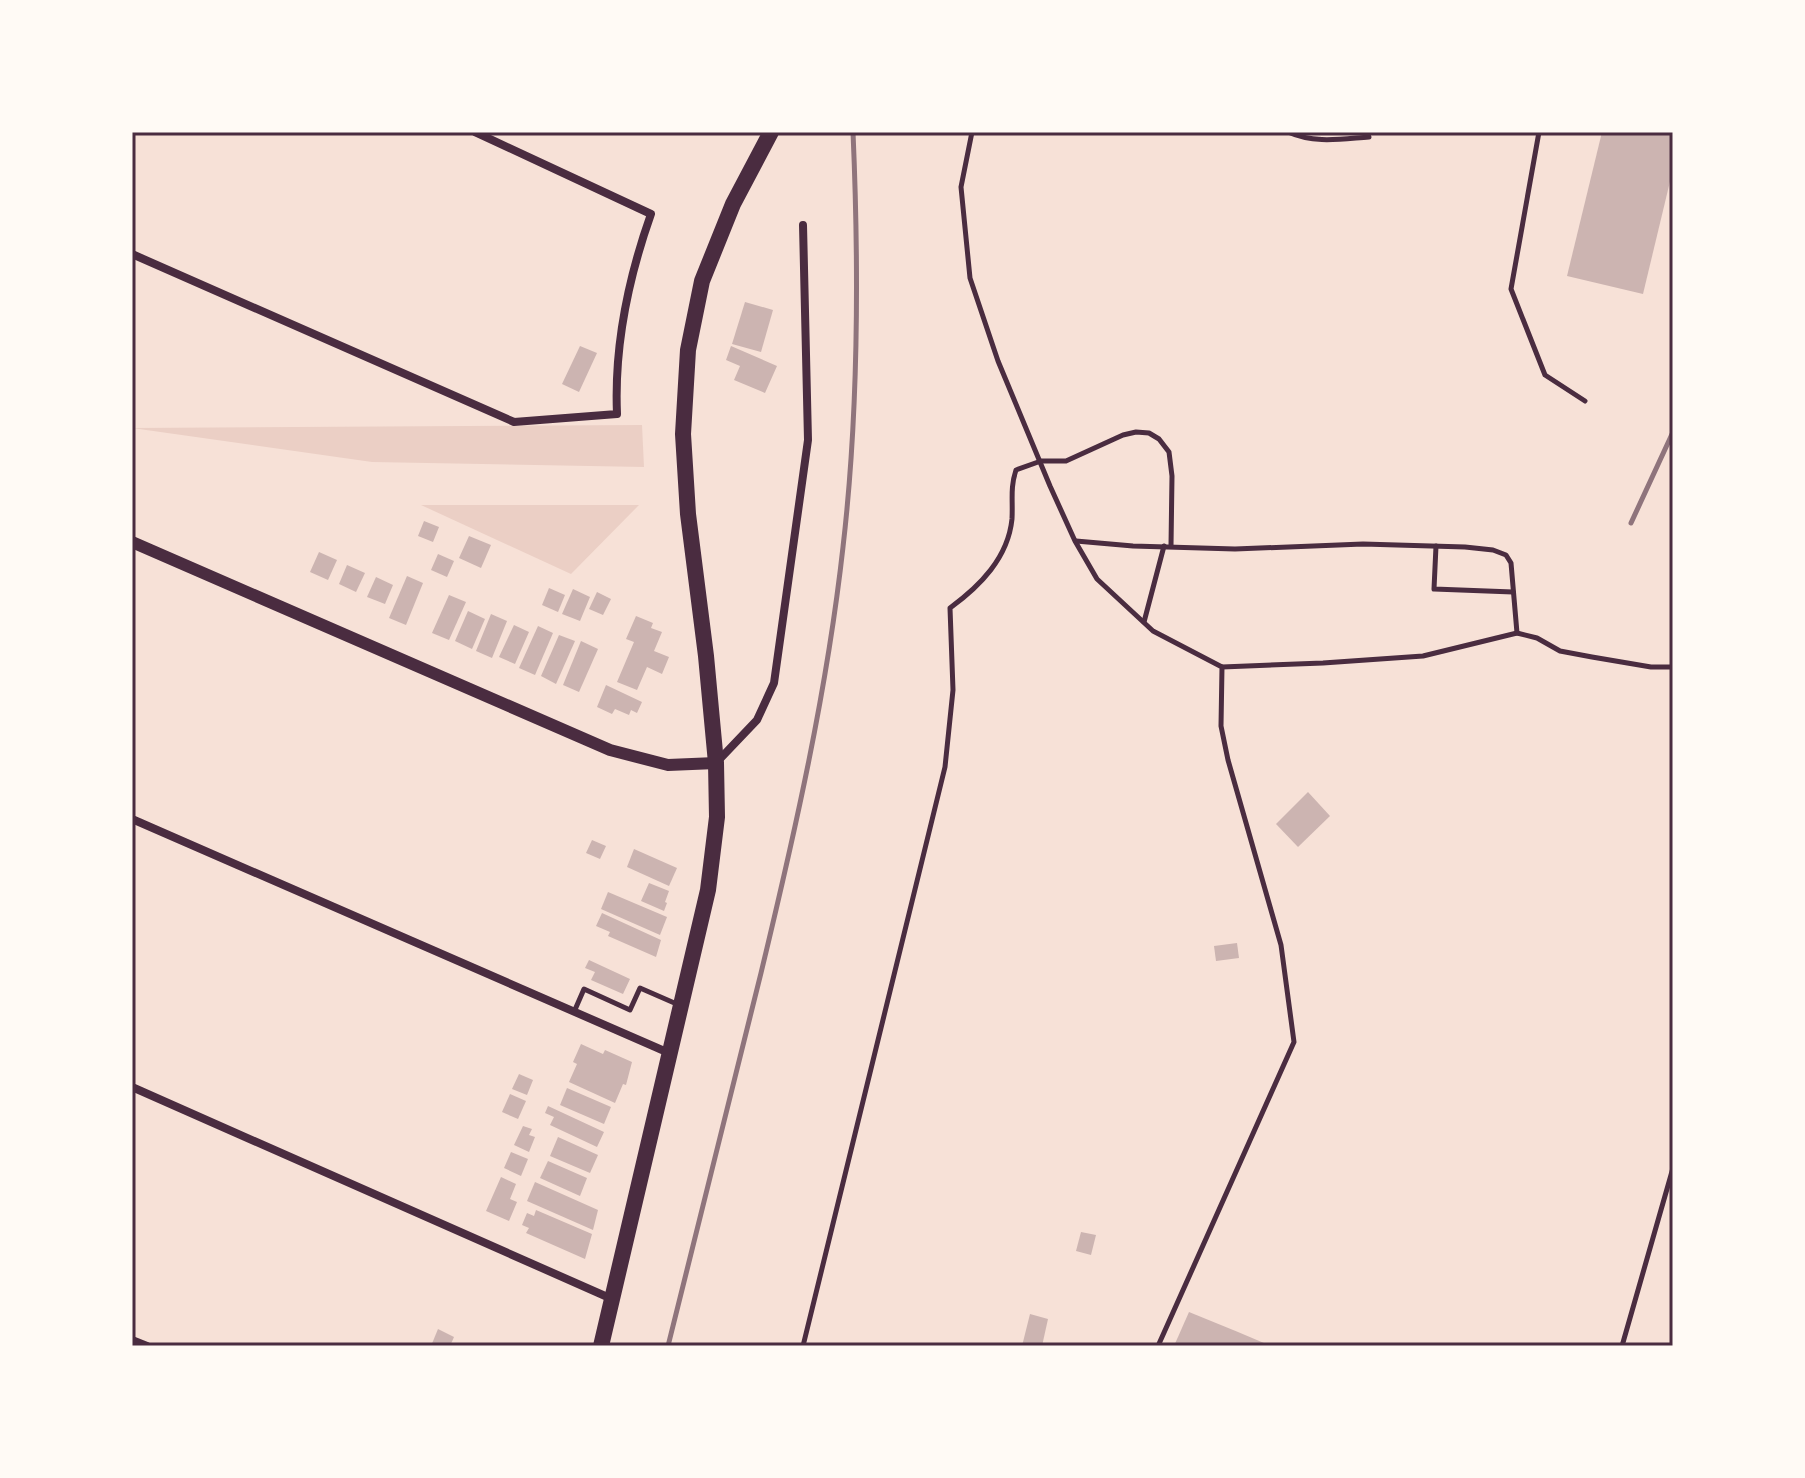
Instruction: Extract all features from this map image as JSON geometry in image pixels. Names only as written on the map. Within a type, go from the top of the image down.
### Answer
[{"type":"main road","points":[[601,1346],[708,890],[717,817],[716,763],[688,514],[683,434],[688,350],[702,281],[733,204],[771,132]]},
{"type":"street","points":[[132,254],[514,422],[617,414],[618,351],[624,304],[635,258],[651,214],[475,132]]},
{"type":"street","points":[[132,542],[610,750],[668,765],[716,763],[757,720],[774,683],[808,440],[803,225]]},
{"type":"street","points":[[132,819],[669,1053]]},
{"type":"street","points":[[132,1087],[612,1299]]},
{"type":"street","points":[[132,1340],[147,1346]]},
{"type":"lane","points":[[972,132],[961,187],[970,278],[998,361],[1075,541],[1097,579],[1153,631],[1222,667],[1423,656],[1517,633],[1537,638],[1560,651],[1651,667],[1673,667]]},
{"type":"lane","points":[[1288,132],[1301,138],[1323,141],[1369,137]]},
{"type":"lane","points":[[1539,132],[1511,289],[1545,375],[1585,401]]},
{"type":"lane","points":[[803,1346],[945,767],[953,690],[950,608],[976,588],[1001,556],[1012,521],[1011,485],[1016,470],[1041,461],[1066,461],[1136,432],[1149,433],[1159,439],[1169,452],[1172,476],[1167,546],[1144,623]]},
{"type":"lane","points":[[1075,541],[1235,549],[1363,544],[1493,550],[1506,555],[1511,563],[1517,633]]},
{"type":"lane","points":[[1436,546],[1434,589],[1513,592]]},
{"type":"lane","points":[[1158,1346],[1294,1042],[1281,945],[1221,726],[1222,667]]},
{"type":"lane","points":[[574,1012],[584,989],[630,1010],[640,988],[680,1005]]},
{"type":"lane","points":[[1622,1346],[1673,1168]]},
{"type":"shaded area","points":[[642,425],[644,467],[372,462],[132,428]]},
{"type":"shaded area","points":[[421,505],[639,505],[571,574]]},
{"type":"building","points":[[1602,132],[1673,132],[1673,169],[1643,294],[1567,276]]},
{"type":"building","points":[[745,302],[773,310],[761,352],[732,344]]},
{"type":"building","points":[[580,346],[597,353],[579,392],[562,384]]},
{"type":"building","points":[[731,346],[777,366],[765,393],[734,380],[740,366],[726,360]]},
{"type":"building","points":[[424,521],[439,527],[433,542],[418,536]]},
{"type":"building","points":[[469,536],[491,545],[481,568],[459,558]]},
{"type":"building","points":[[319,552],[337,560],[328,580],[310,572]]},
{"type":"building","points":[[438,554],[454,561],[447,577],[431,570]]},
{"type":"building","points":[[347,565],[365,573],[356,592],[339,584]]},
{"type":"building","points":[[407,576],[423,583],[406,625],[389,618]]},
{"type":"building","points":[[376,577],[393,585],[385,604],[367,597]]},
{"type":"building","points":[[549,588],[565,595],[558,612],[542,605]]},
{"type":"building","points":[[573,589],[590,597],[580,621],[562,614]]},
{"type":"building","points":[[597,592],[611,599],[603,615],[589,609]]},
{"type":"building","points":[[449,595],[466,602],[449,640],[432,633]]},
{"type":"building","points":[[468,611],[485,619],[472,649],[455,641]]},
{"type":"building","points":[[491,614],[507,621],[492,658],[476,651]]},
{"type":"building","points":[[636,616],[653,623],[651,628],[662,632],[654,651],[669,657],[662,674],[647,667],[637,690],[617,682],[634,642],[626,639]]},
{"type":"building","points":[[514,625],[529,632],[515,664],[499,657]]},
{"type":"building","points":[[538,626],[553,633],[535,675],[519,668]]},
{"type":"building","points":[[559,635],[575,641],[556,684],[541,676]]},
{"type":"building","points":[[581,641],[598,649],[579,692],[563,685]]},
{"type":"building","points":[[606,685],[642,702],[637,713],[631,710],[629,715],[615,709],[612,714],[597,707]]},
{"type":"building","points":[[1308,792],[1330,816],[1298,847],[1276,824]]},
{"type":"building","points":[[592,840],[606,846],[600,859],[586,853]]},
{"type":"building","points":[[634,849],[677,868],[669,886],[627,867]]},
{"type":"building","points":[[649,883],[669,891],[664,911],[641,901]]},
{"type":"building","points":[[608,892],[667,917],[660,935],[601,909]]},
{"type":"building","points":[[602,913],[661,940],[656,957],[608,936],[610,932],[596,926]]},
{"type":"building","points":[[1237,943],[1239,958],[1216,961],[1214,946]]},
{"type":"building","points":[[589,960],[630,979],[623,994],[591,980],[595,972],[585,968]]},
{"type":"building","points":[[581,1044],[632,1062],[626,1085],[623,1084],[615,1103],[569,1082]]},
{"type":"building","points":[[519,1074],[533,1080],[527,1095],[512,1089]]},
{"type":"building","points":[[567,1088],[611,1107],[604,1124],[560,1105]]},
{"type":"building","points":[[510,1094],[526,1101],[518,1119],[502,1112]]},
{"type":"building","points":[[548,1106],[604,1132],[597,1147],[550,1125],[554,1117],[545,1113]]},
{"type":"building","points":[[523,1126],[532,1129],[529,1135],[535,1137],[529,1152],[514,1145]]},
{"type":"building","points":[[558,1137],[598,1155],[590,1173],[550,1156]]},
{"type":"building","points":[[511,1152],[528,1159],[521,1176],[504,1168]]},
{"type":"building","points":[[548,1161],[587,1178],[580,1196],[540,1178]]},
{"type":"building","points":[[501,1177],[516,1184],[510,1199],[517,1202],[509,1221],[486,1211]]},
{"type":"building","points":[[535,1182],[598,1210],[593,1230],[527,1201]]},
{"type":"building","points":[[536,1210],[592,1234],[585,1259],[526,1233],[529,1228],[522,1225],[527,1213],[534,1216]]},
{"type":"building","points":[[1081,1232],[1096,1235],[1091,1255],[1076,1251]]},
{"type":"building","points":[[1189,1312],[1238,1332],[1271,1346],[1174,1346]]},
{"type":"building","points":[[1030,1314],[1048,1319],[1042,1346],[1022,1346]]},
{"type":"building","points":[[438,1329],[454,1337],[450,1346],[431,1346]]},
{"type":"railway","points":[[668,1346],[786,867],[828,654],[843,547],[855,391],[857,288],[853,132]]},
{"type":"railway","points":[[1631,523],[1673,432]]}]
